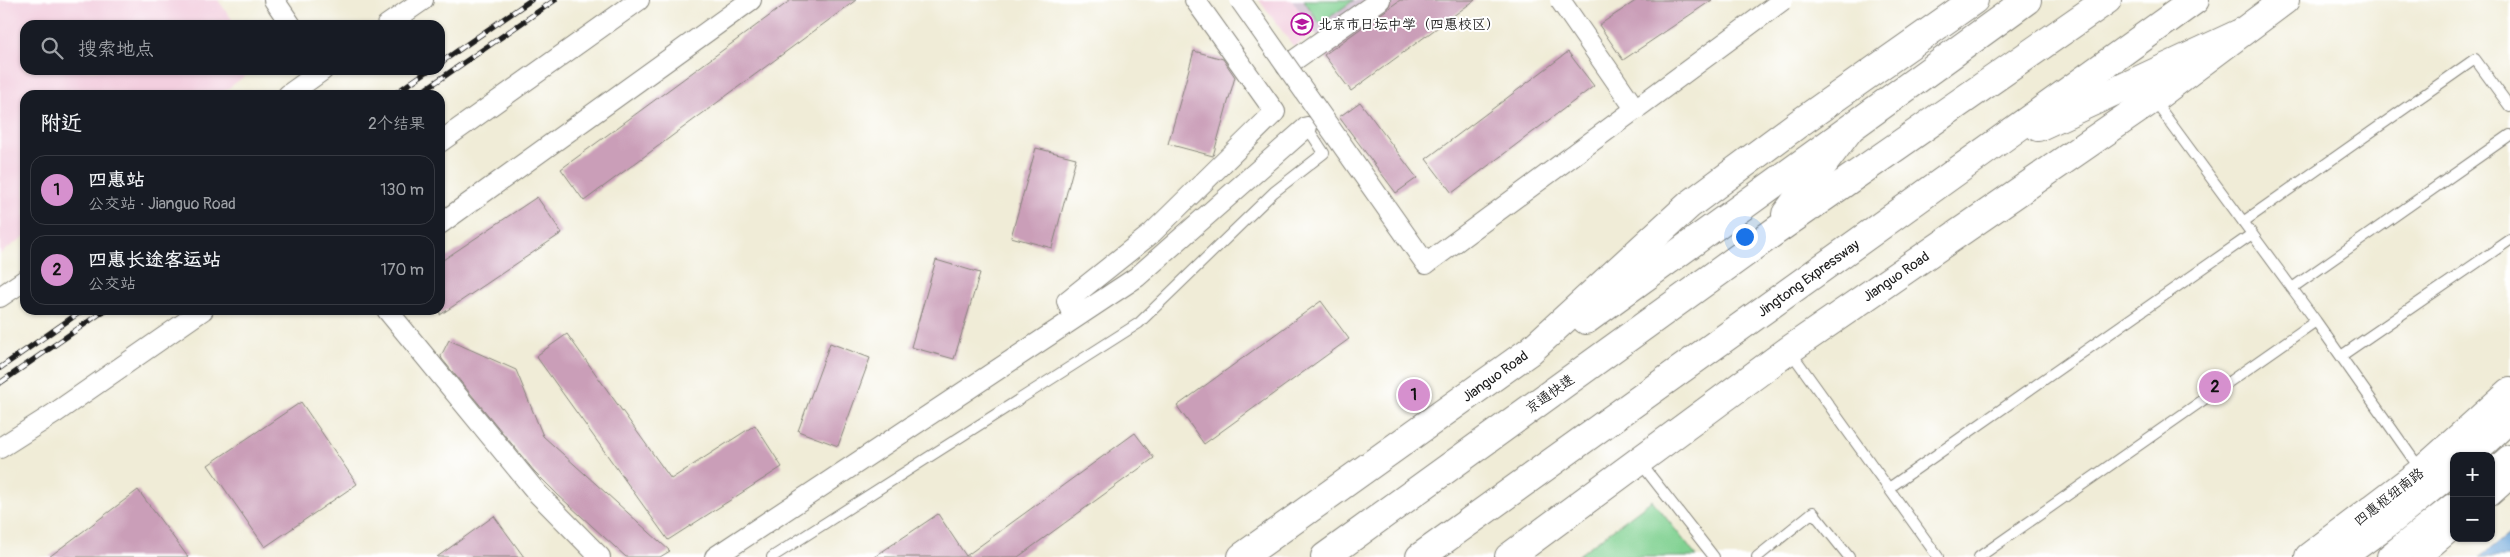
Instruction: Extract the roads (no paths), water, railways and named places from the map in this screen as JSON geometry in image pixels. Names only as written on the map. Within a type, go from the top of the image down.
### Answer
[{"type":"main road","name":"Jianguo Road","points":[[1242,557],[1530,351],[1689,205],[1806,118],[1974,0]]},
{"type":"main road","points":[[1530,351],[1575,328],[2027,0]]},
{"type":"main road","points":[[1774,232],[2107,0]]},
{"type":"main road","name":"Jingtong Expressway","points":[[1420,557],[2194,0]]},
{"type":"main road","name":"Jianguo Road","points":[[1509,557],[1789,350],[2153,99],[2285,0]]},
{"type":"main road","points":[[1968,161],[2238,34]]},
{"type":"main road","points":[[1774,232],[1849,130]]},
{"type":"main road","name":"京通快速","points":[[1326,557],[1774,232]]},
{"type":"main road","name":"四惠枢纽南路","points":[[2309,557],[2422,471],[2510,392]]},
{"type":"main road","points":[[2473,452],[2510,418]]},
{"type":"main road","points":[[2495,472],[2510,459]]},
{"type":"main road","name":"四惠枢纽南路","points":[[2341,557],[2392,520],[2450,472]]},
{"type":"main road","points":[[2391,557],[2450,510]]},
{"type":"street","points":[[274,0],[288,20]]},
{"type":"street","points":[[394,20],[423,0]]},
{"type":"street","points":[[445,138],[638,0]]},
{"type":"street","points":[[445,220],[751,0]]},
{"type":"street","points":[[1074,319],[1067,301],[1152,233],[1276,112],[1195,0]]},
{"type":"street","points":[[1240,0],[1426,264],[1783,0]]},
{"type":"street","points":[[1286,66],[1380,0]]},
{"type":"street","points":[[1560,0],[1636,110]]},
{"type":"street","points":[[295,90],[316,75]]},
{"type":"street","points":[[715,557],[1137,277],[1307,128]]},
{"type":"street","points":[[0,297],[20,283]]},
{"type":"street","points":[[0,448],[55,413],[196,315]]},
{"type":"street","points":[[391,315],[538,494],[600,557]]},
{"type":"street","points":[[2495,492],[2510,479]]},
{"type":"street","points":[[2421,557],[2450,532]]},
{"type":"lane","points":[[2243,222],[2475,59],[2510,106]]},
{"type":"lane","points":[[2153,99],[2316,321],[2422,471]]},
{"type":"lane","points":[[772,557],[1139,323],[1274,192],[1324,153],[1307,128]]},
{"type":"lane","points":[[2292,288],[2510,135]]},
{"type":"lane","points":[[1889,488],[2252,234]]},
{"type":"lane","points":[[2341,356],[2510,240]]},
{"type":"lane","points":[[1979,557],[2316,321]]},
{"type":"lane","points":[[1789,350],[1937,557]]},
{"type":"lane","points":[[1638,461],[1714,557]]},
{"type":"lane","points":[[1757,557],[1813,512],[1849,557]]},
{"type":"water","points":[[2509,534],[2510,557],[2480,557]]},
{"type":"railway","points":[[445,60],[531,0]]},
{"type":"railway","points":[[424,90],[555,0]]},
{"type":"railway","points":[[400,90],[422,75]]},
{"type":"railway","points":[[0,368],[76,315]]},
{"type":"railway","points":[[0,383],[98,315]]},
{"type":"place","name":"北京市日坛中学（四惠校区）","points":[[1302,24]]},
{"type":"place","name":"四惠长途客运站","points":[[2215,387]]},
{"type":"place","name":"四惠站","points":[[1414,395]]}]
